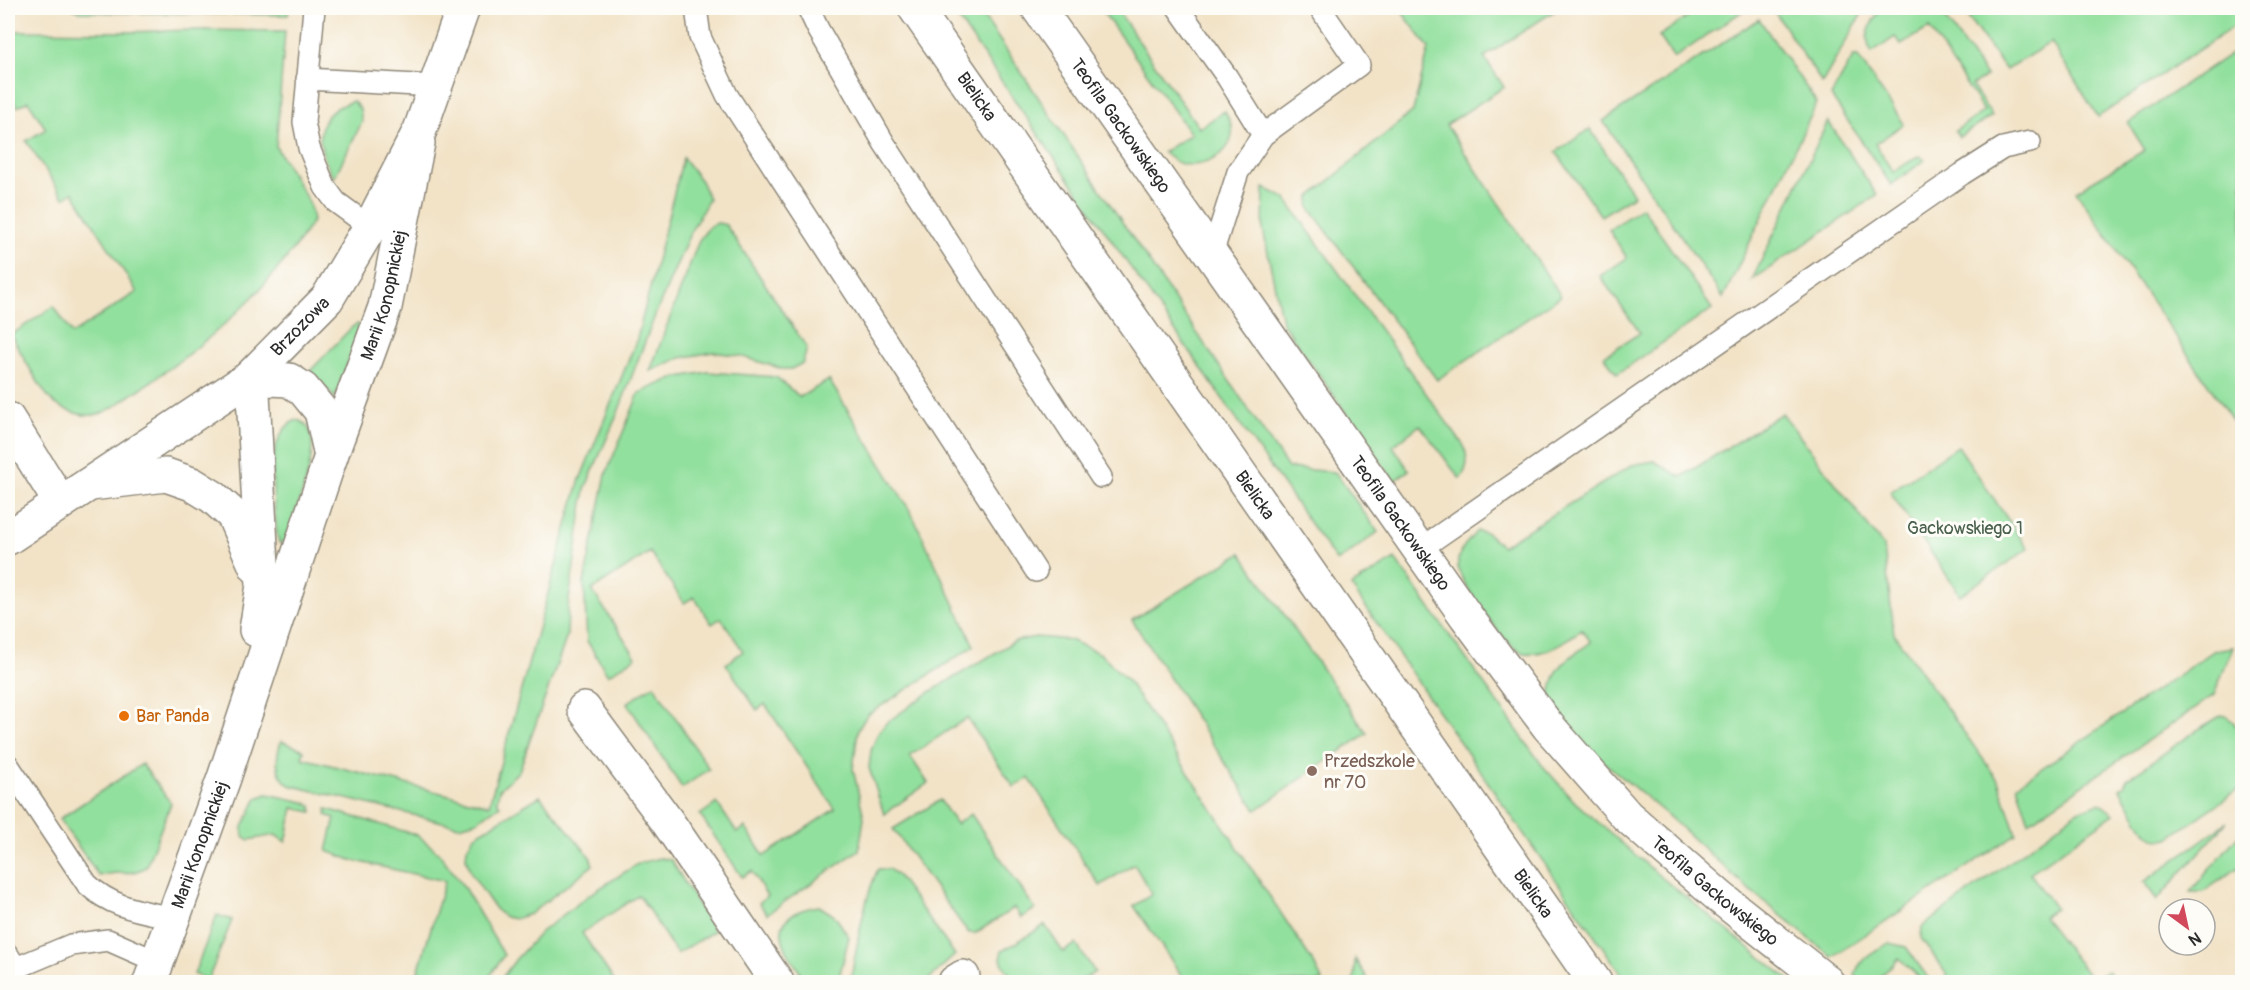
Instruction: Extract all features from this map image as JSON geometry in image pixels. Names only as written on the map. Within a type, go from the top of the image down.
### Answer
[{"type":"street","name":"Brzozowa","points":[[8,538],[249,378],[327,299],[370,227],[420,129],[463,8]]},
{"type":"street","name":"Bielicka","points":[[915,8],[1595,982]]},
{"type":"street","name":"Teofila Gackowskiego","points":[[1038,8],[1466,616],[1548,726],[1627,816],[1721,898],[1827,982]]},
{"type":"street","name":"Marii Konopnickiej","points":[[154,972],[248,706],[331,456],[385,307],[420,129]]},
{"type":"street","name":"Marii Konopnickiej","points":[[248,706],[257,618],[263,585],[253,393],[249,378]]},
{"type":"street","points":[[249,378],[289,380],[303,389],[321,411],[331,456]]},
{"type":"street","points":[[8,420],[60,502]]},
{"type":"street","points":[[91,484],[166,475],[192,484],[213,497],[233,515],[263,585]]},
{"type":"street","points":[[584,709],[667,821],[777,982]]},
{"type":"lane","points":[[314,8],[304,122],[309,148],[325,187],[336,202],[370,227]]},
{"type":"lane","points":[[696,8],[700,37],[727,95],[1036,571]]},
{"type":"lane","points":[[808,8],[884,143],[1101,477]]},
{"type":"lane","points":[[1178,8],[1227,77],[1263,135]]},
{"type":"lane","points":[[1212,254],[1238,172],[1263,135],[1359,64],[1320,8]]},
{"type":"lane","points":[[307,79],[435,86]]},
{"type":"lane","points":[[1420,549],[1962,174],[2002,148],[2030,142]]},
{"type":"lane","points":[[8,765],[87,884],[99,896],[131,909],[174,918]]},
{"type":"lane","points":[[8,954],[16,968],[71,945],[108,940],[154,972]]},
{"type":"green space","points":[[71,8],[289,8],[288,15],[81,12]]},
{"type":"green space","points":[[951,8],[978,8],[1288,468],[1335,472],[1378,532],[1337,562]]},
{"type":"green space","points":[[1100,8],[1116,8],[1199,128],[1225,111],[1232,128],[1232,137],[1223,152],[1208,161],[1191,165],[1176,162],[1163,152],[1191,134]]},
{"type":"green space","points":[[1399,8],[1559,8],[1484,57],[1504,87],[1446,125],[1561,296],[1437,380],[1309,207],[1310,197],[1413,111],[1429,48]]},
{"type":"green space","points":[[1684,8],[1747,8],[1674,58],[1659,36],[1689,16]]},
{"type":"green space","points":[[1772,8],[1865,8],[1822,83]]},
{"type":"green space","points":[[1881,8],[1938,8],[1986,76],[1972,86],[1992,116],[1959,137],[1955,131],[1984,111],[1929,28],[1901,45],[1895,37],[1872,53],[1868,40],[1869,29]]},
{"type":"green space","points":[[1961,8],[2242,8],[2242,21],[2098,117],[2051,42],[2006,70]]},
{"type":"green space","points":[[1759,19],[1817,103],[1723,298],[1603,121]]},
{"type":"green space","points":[[8,31],[285,31],[276,147],[309,202],[313,220],[296,246],[255,295],[233,317],[185,357],[105,412],[92,415],[72,412],[55,404],[47,395],[11,335],[54,306],[72,334],[137,292],[73,192],[64,198],[26,141],[46,129],[28,101],[17,107],[8,91]]},
{"type":"green space","points":[[2242,46],[2242,434],[2076,191],[2145,150],[2128,123]]},
{"type":"green space","points":[[1853,57],[1858,57],[1904,124],[1875,144],[1893,172],[1919,156],[1925,160],[1891,185],[1831,96]]},
{"type":"green space","points":[[353,101],[360,109],[362,122],[334,178],[323,154],[321,132],[330,114]]},
{"type":"green space","points":[[1828,121],[1877,195],[1752,280]]},
{"type":"green space","points":[[1590,129],[1634,195],[1601,216],[1556,152]]},
{"type":"green space","points":[[683,158],[701,181],[709,199],[691,231],[585,489],[568,607],[567,636],[519,771],[499,790],[497,801],[500,805],[477,821],[459,826],[289,785],[281,775],[277,764],[281,741],[304,750],[302,758],[489,805],[579,482],[637,339]]},
{"type":"green space","points":[[1264,188],[1285,198],[1464,446],[1467,463],[1460,479],[1420,425],[1393,446],[1409,470],[1394,481],[1282,322],[1263,229]]},
{"type":"green space","points":[[1642,207],[1712,309],[1617,374],[1604,356],[1640,333],[1600,276],[1627,258],[1609,230]]},
{"type":"green space","points":[[718,223],[726,225],[807,348],[803,363],[791,369],[783,369],[740,356],[713,352],[680,358],[650,371],[699,240],[710,226]]},
{"type":"green space","points":[[358,324],[361,327],[335,398],[311,373],[311,370],[352,327]]},
{"type":"green space","points":[[708,372],[776,377],[800,397],[829,380],[911,512],[974,646],[867,715],[858,730],[853,769],[864,818],[859,850],[767,914],[759,903],[767,896],[752,871],[742,877],[700,815],[717,803],[737,833],[745,827],[764,856],[835,809],[765,704],[757,710],[726,664],[743,651],[721,618],[712,624],[694,597],[684,603],[650,552],[592,590],[636,657],[608,675],[587,641],[584,583],[606,474],[639,393],[673,378]]},
{"type":"green space","points":[[1782,413],[1884,547],[1894,634],[1998,780],[2016,834],[1832,957],[1745,886],[1666,814],[1575,738],[1549,705],[1553,682],[1560,668],[1591,642],[1582,630],[1548,650],[1524,653],[1507,641],[1486,615],[1467,587],[1458,567],[1461,552],[1477,531],[1487,533],[1502,546],[1632,465],[1654,461],[1681,477]]},
{"type":"green space","points":[[296,420],[307,426],[311,438],[311,454],[303,493],[287,537],[284,542],[279,543],[273,490],[274,456],[278,441],[285,429]]},
{"type":"green space","name":"Gackowskiego 1","points":[[1958,446],[2028,549],[1960,595],[1890,492]]},
{"type":"green space","points":[[1241,553],[1367,733],[1256,810],[1132,620]]},
{"type":"green space","points":[[1395,559],[1542,765],[1575,802],[1656,873],[1792,982],[1627,982],[1351,586]]},
{"type":"green space","points":[[1036,637],[1070,640],[1101,654],[1128,681],[1313,962],[1323,982],[1186,982],[1134,906],[1152,894],[1134,864],[1100,886],[1029,778],[1014,787],[967,718],[910,756],[928,783],[884,814],[869,768],[871,751],[877,735],[886,723],[930,692],[1015,641]]},
{"type":"green space","points":[[2233,647],[2214,695],[2029,822],[2017,785],[2215,650]]},
{"type":"green space","points":[[654,685],[709,769],[682,788],[627,703]]},
{"type":"green space","points":[[2222,715],[2231,720],[2241,736],[2243,746],[2242,787],[2169,838],[2159,840],[2154,838],[2137,818],[2120,789],[2127,779]]},
{"type":"green space","points":[[142,764],[171,803],[146,867],[129,873],[99,876],[59,819]]},
{"type":"green space","points":[[267,794],[304,802],[312,806],[312,812],[293,808],[286,842],[275,835],[249,840],[243,835],[242,829],[257,798]]},
{"type":"green space","points":[[540,796],[590,857],[593,865],[530,914],[514,919],[505,917],[495,909],[471,873],[466,858],[467,848],[474,836]]},
{"type":"green space","points":[[940,800],[956,824],[971,814],[1035,909],[1021,918],[1014,908],[976,933],[969,933],[893,829]]},
{"type":"green space","points":[[2099,803],[2114,814],[2030,873],[2055,908],[2043,917],[2092,980],[2108,971],[2116,982],[1952,982],[1921,938],[1922,927],[2078,811]]},
{"type":"green space","points":[[327,809],[417,835],[438,852],[462,884],[504,955],[486,982],[415,982],[445,881],[351,860],[327,851],[335,818],[326,815]]},
{"type":"green space","points":[[2227,822],[2160,897],[2157,897],[2157,900],[2144,882]]},
{"type":"green space","points":[[2242,831],[2242,865],[2203,892],[2190,892]]},
{"type":"green space","points":[[660,858],[671,860],[714,931],[677,954],[639,895],[582,933],[615,982],[499,982],[541,932],[589,895],[639,863]]},
{"type":"green space","points":[[878,869],[889,869],[898,876],[955,955],[926,982],[850,982],[864,910]]},
{"type":"green space","points":[[819,906],[835,916],[849,937],[838,982],[807,982],[791,958],[782,935],[783,926],[789,917],[800,911]]},
{"type":"green space","points":[[217,915],[232,920],[208,980],[194,974]]},
{"type":"green space","points":[[1045,925],[1063,952],[1076,944],[1095,972],[1079,982],[1016,982],[1003,964],[1002,951]]},
{"type":"green space","points":[[1889,943],[1906,947],[1931,982],[1924,982],[1899,958],[1873,980],[1862,980],[1855,976],[1863,961]]},
{"type":"green space","points":[[1355,959],[1370,982],[1354,982]]},
{"type":"place","name":"Bar Panda","points":[[124,716]]},
{"type":"place","name":"Przedszkole nr 70","points":[[1312,771]]}]
